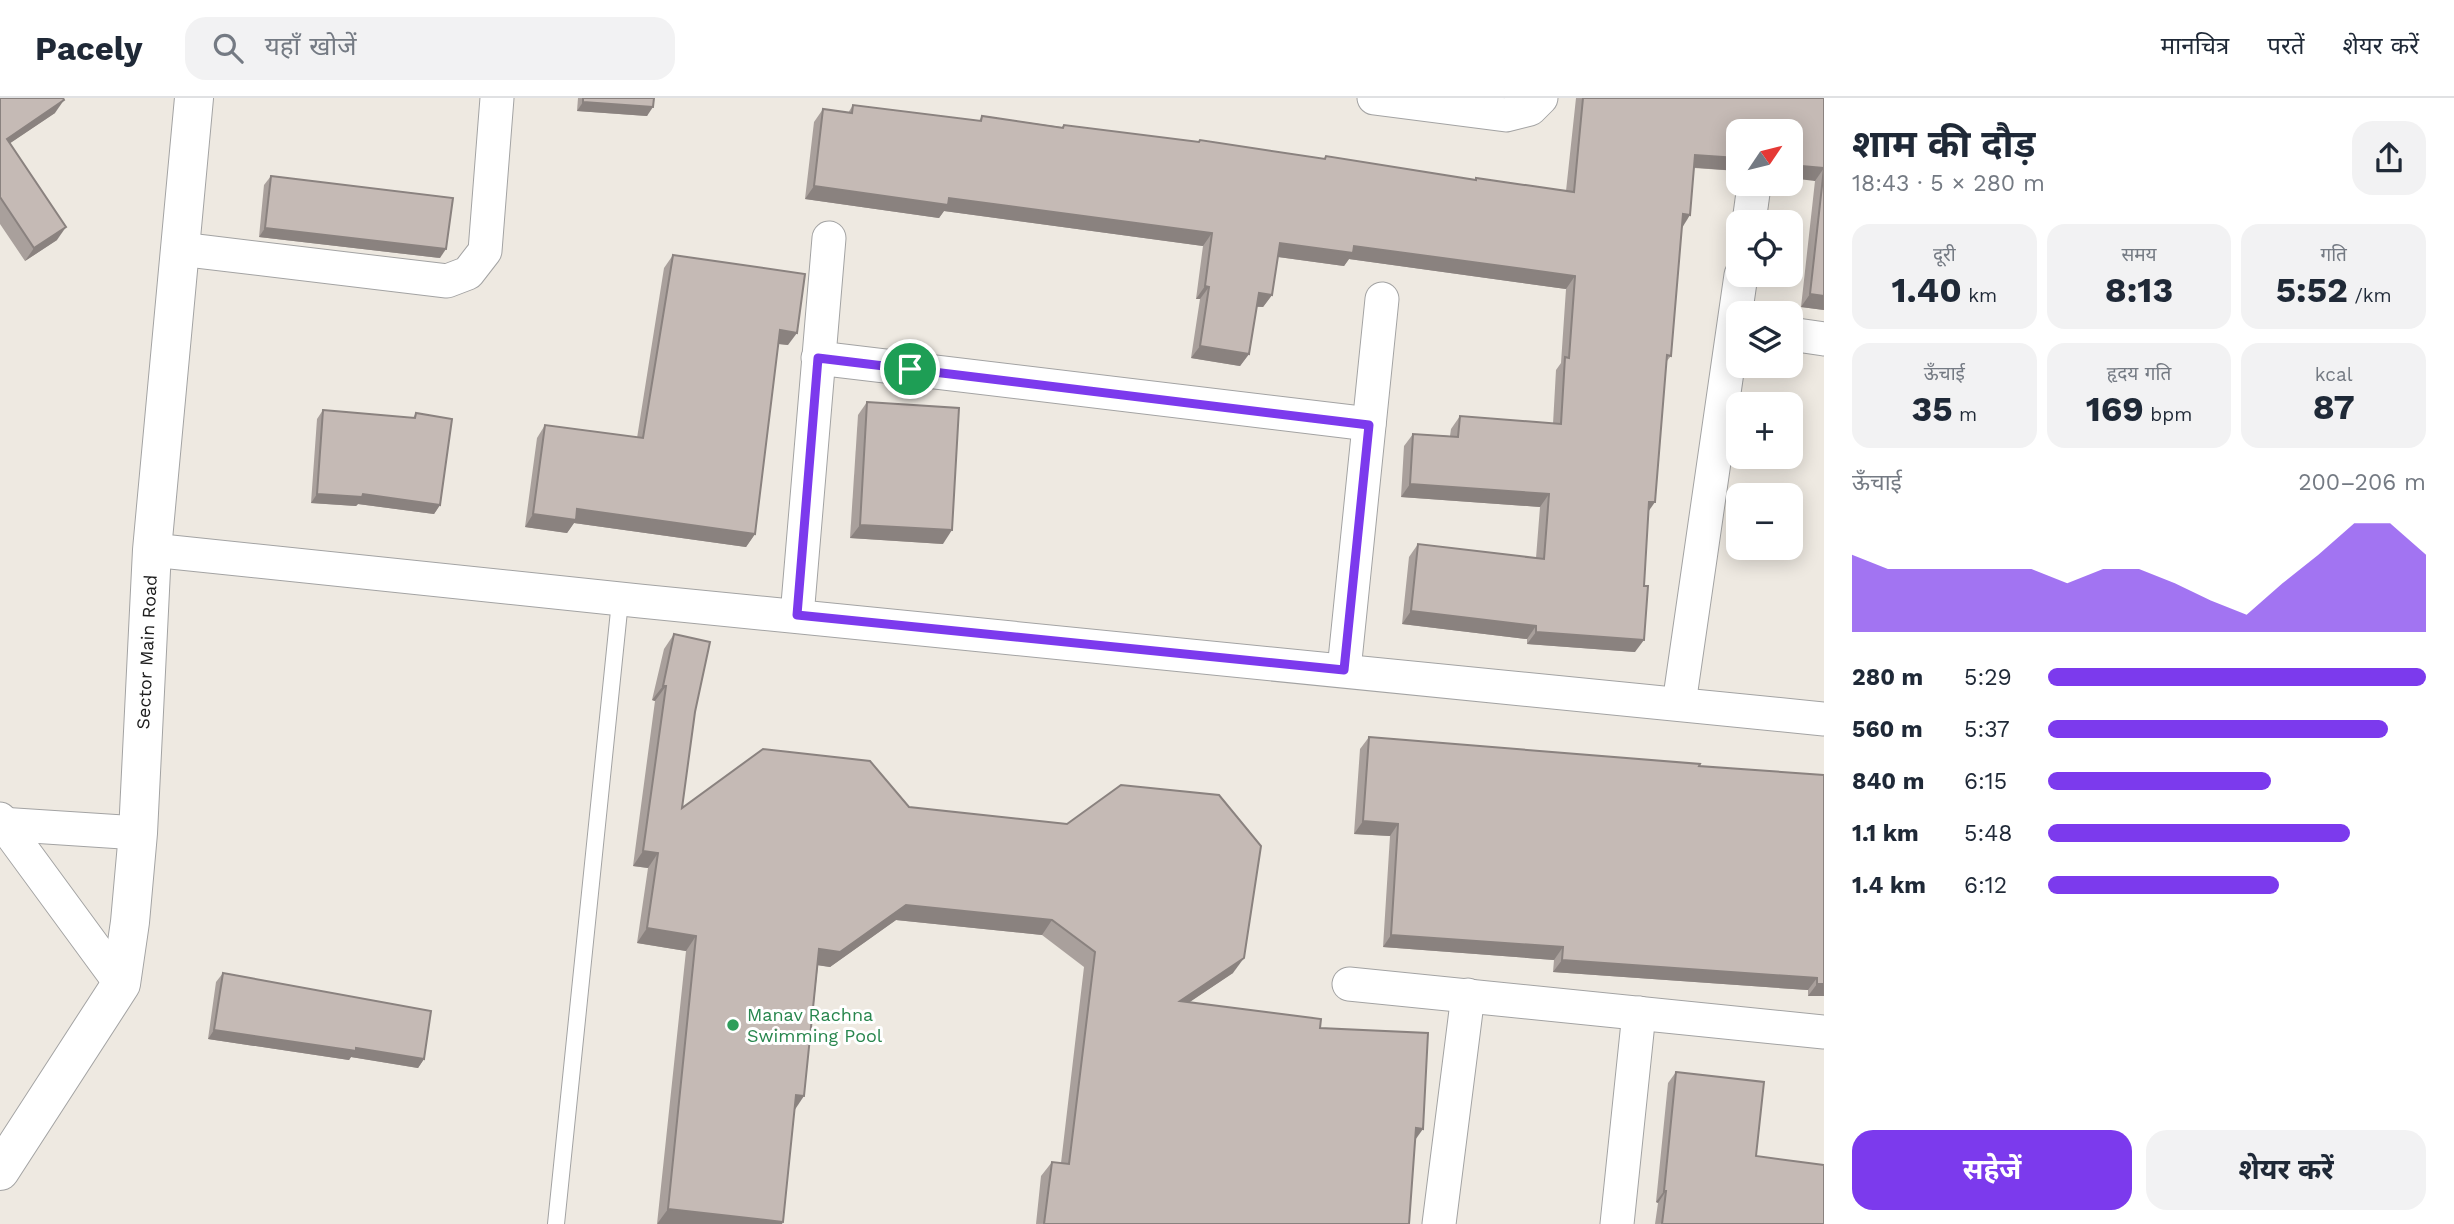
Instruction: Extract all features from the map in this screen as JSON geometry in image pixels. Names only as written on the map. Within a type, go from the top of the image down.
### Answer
[{"type":"street","name":"Sector Main Road","points":[[0,1171],[121,984],[138,833],[152,550],[194,98]]},
{"type":"street","points":[[180,249],[447,281],[468,273],[485,251],[497,98]]},
{"type":"street","points":[[1374,98],[1506,115],[1530,109],[1541,98]]},
{"type":"street","points":[[797,615],[829,238]]},
{"type":"street","points":[[1344,670],[1382,299]]},
{"type":"street","points":[[1803,336],[1824,339]]},
{"type":"street","points":[[818,358],[1369,425]]},
{"type":"street","points":[[1679,704],[1728,378]]},
{"type":"street","points":[[152,550],[620,601],[797,615],[1824,719]]},
{"type":"street","points":[[1,823],[138,833]]},
{"type":"street","points":[[1,823],[121,984]]},
{"type":"street","points":[[1349,984],[1824,1032]]},
{"type":"street","points":[[1439,1224],[1468,995]]},
{"type":"street","points":[[1617,1224],[1639,1013]]},
{"type":"lane","points":[[556,1224],[620,601]]},
{"type":"building","points":[[0,98],[64,100],[7,139],[66,227],[34,248],[0,197]]},
{"type":"building","points":[[583,98],[654,98],[653,107],[583,102]]},
{"type":"building","points":[[1583,98],[1824,98],[1824,168],[1803,166],[1803,119],[1726,119],[1726,157],[1695,155],[1690,215],[1683,214],[1671,356],[1667,355],[1655,502],[1649,502],[1644,640],[1536,632],[1536,626],[1411,611],[1418,544],[1544,559],[1549,494],[1410,484],[1413,434],[1458,437],[1460,416],[1561,424],[1565,357],[1569,358],[1575,276],[1354,246],[1353,253],[1280,243],[1272,295],[1259,293],[1249,354],[1200,346],[1209,287],[1205,286],[1212,233],[949,198],[948,205],[814,186],[823,109],[852,113],[853,105],[981,121],[982,116],[1063,128],[1064,125],[1200,140],[1574,192]]},
{"type":"building","points":[[1824,168],[1824,296],[1810,294]]},
{"type":"building","points":[[271,176],[453,198],[446,249],[265,228]]},
{"type":"building","points":[[673,255],[805,274],[797,333],[780,330],[755,534],[577,509],[576,520],[533,514],[545,425],[643,438]]},
{"type":"building","points":[[867,402],[959,408],[952,530],[860,525]]},
{"type":"building","points":[[323,410],[415,418],[416,413],[452,419],[440,505],[363,494],[362,497],[317,494]]},
{"type":"building","points":[[674,634],[710,642],[695,712],[682,808],[763,749],[870,761],[909,807],[1067,824],[1121,785],[1219,795],[1261,846],[1244,958],[1180,1001],[1321,1019],[1320,1028],[1428,1033],[1423,1129],[1416,1128],[1409,1224],[1044,1224],[1052,1162],[1069,1164],[1095,952],[1052,920],[906,905],[840,952],[819,949],[804,1096],[796,1095],[783,1222],[668,1209],[696,936],[647,928],[658,853],[643,851],[666,686],[663,686]]},
{"type":"building","points":[[1369,737],[1824,775],[1824,984],[1817,984],[1817,978],[1562,960],[1563,947],[1391,935],[1398,824],[1363,821]]},
{"type":"building","points":[[223,973],[431,1011],[424,1059],[214,1030]]},
{"type":"building","points":[[1676,1072],[1764,1082],[1756,1156],[1824,1165],[1824,1224],[1662,1224]]},
{"type":"place","name":"Manav Rachna Swimming Pool","points":[[733,1025]]},
{"type":"route","points":[[818,358],[910,369],[1369,425],[1344,670],[797,615],[818,358]]}]
